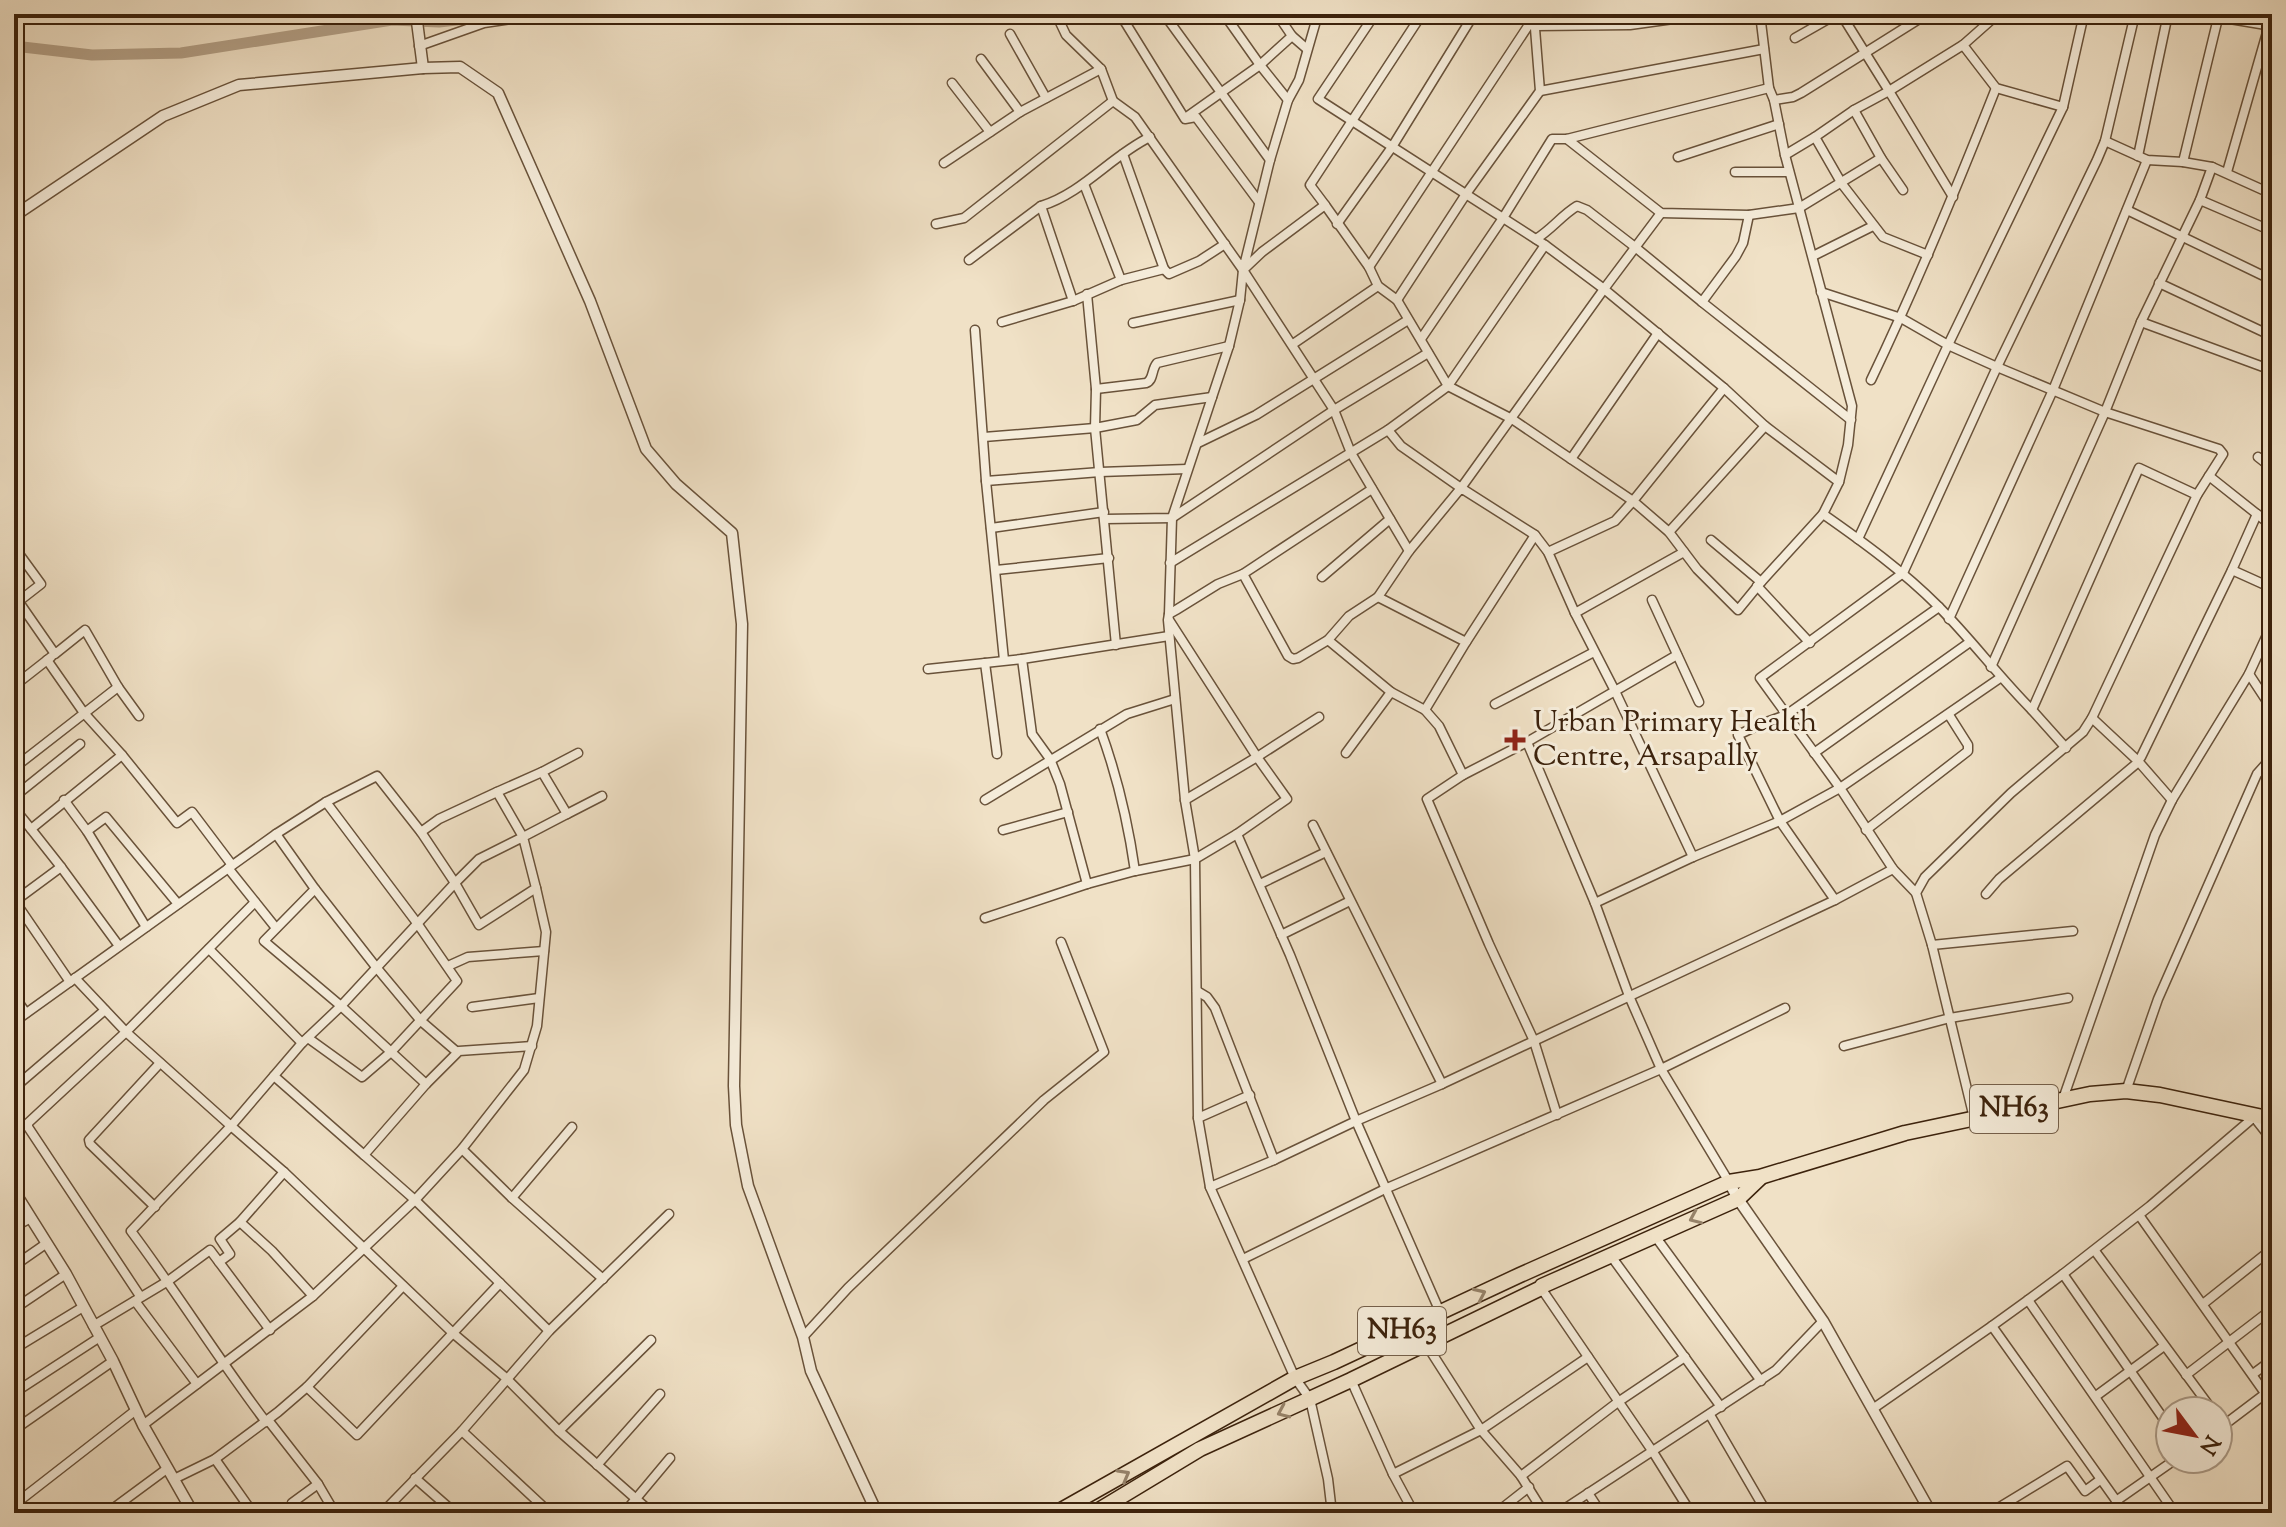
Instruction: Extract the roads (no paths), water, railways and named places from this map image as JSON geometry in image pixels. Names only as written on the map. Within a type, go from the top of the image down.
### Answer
[{"type":"highway","name":"NH63","points":[[1056,1513],[1295,1378],[1729,1182],[1760,1177],[1905,1133],[2090,1094],[2126,1091],[2160,1095],[2272,1119]]},
{"type":"highway","name":"NH63","points":[[1094,1513],[1200,1449],[1351,1380],[1542,1286],[1738,1199],[1760,1177]]},
{"type":"street","points":[[416,14],[423,68]]},
{"type":"street","points":[[419,43],[484,23],[546,14]]},
{"type":"street","points":[[1056,14],[1066,35],[1101,69],[1113,101],[1135,117],[1150,137],[1293,344],[1334,410],[1351,453],[1409,551]]},
{"type":"street","points":[[1120,14],[1185,119]]},
{"type":"street","points":[[1164,14],[1270,160]]},
{"type":"street","points":[[1224,14],[1288,100]]},
{"type":"street","points":[[1277,14],[1292,36],[1307,49]]},
{"type":"street","points":[[1318,14],[1299,80],[1288,100],[1270,160],[1243,270],[1240,300],[1229,346],[1172,518],[1169,636],[1185,800],[1195,859],[1198,1118],[1210,1187],[1295,1378],[1310,1399],[1330,1487],[1332,1513]]},
{"type":"street","points":[[1375,14],[1318,99],[1541,242],[1604,289],[1765,426],[1839,482]]},
{"type":"street","points":[[1422,14],[1310,185],[1369,267],[1378,286],[1397,300],[1448,386],[1512,419],[1633,501],[1669,532],[1697,569],[1738,610],[1823,514],[1839,482],[1848,445],[1852,406],[1769,88],[1760,14]]},
{"type":"street","points":[[1337,224],[1392,147],[1474,14]]},
{"type":"street","points":[[1534,19],[1630,25],[1709,14]]},
{"type":"street","points":[[1795,38],[1839,14],[1953,197]]},
{"type":"street","points":[[1774,100],[1801,93],[1927,14]]},
{"type":"street","points":[[1785,155],[1963,45],[1998,14]]},
{"type":"street","points":[[1858,539],[2063,107],[2084,14]]},
{"type":"street","points":[[1974,1118],[1932,945],[1916,893],[1893,869],[1840,788],[1760,678],[1903,573],[2105,141],[2135,14]]},
{"type":"street","points":[[1949,619],[2053,390],[2127,210],[2143,158],[2168,14]]},
{"type":"street","points":[[2200,14],[2271,26]]},
{"type":"street","points":[[2227,172],[2272,15]]},
{"type":"street","points":[[2183,162],[2218,16]]},
{"type":"street","points":[[1397,300],[1466,194],[1540,91],[1534,19]]},
{"type":"street","points":[[1369,267],[1534,19]]},
{"type":"street","points":[[1010,34],[1046,98]]},
{"type":"street","points":[[1185,119],[1260,65],[1292,36]]},
{"type":"street","points":[[1963,45],[1996,88],[2063,107]]},
{"type":"street","points":[[1540,91],[1764,49]]},
{"type":"street","points":[[981,59],[1020,112]]},
{"type":"street","points":[[14,216],[163,116],[239,85],[460,67],[498,93],[590,301],[646,449],[676,484],[732,533],[742,624],[734,1086],[736,1125],[748,1186],[803,1337],[811,1371],[877,1513]]},
{"type":"street","points":[[944,163],[1020,112],[1101,69]]},
{"type":"street","points":[[952,83],[990,132]]},
{"type":"street","points":[[1421,339],[1552,139],[1567,139],[1769,88]]},
{"type":"street","points":[[1871,380],[1953,197],[1996,88]]},
{"type":"street","points":[[936,224],[964,218],[1113,101]]},
{"type":"street","points":[[1854,110],[1903,190]]},
{"type":"street","points":[[1185,119],[1196,117],[1259,202]]},
{"type":"street","points":[[1678,157],[1779,124]]},
{"type":"street","points":[[969,260],[1041,206],[1055,202],[1084,184],[1131,146],[1150,137]]},
{"type":"street","points":[[1815,137],[1842,184],[1883,237],[1928,255]]},
{"type":"street","points":[[1567,139],[1661,213],[1749,215],[1799,208],[1881,158]]},
{"type":"street","points":[[2105,141],[2143,158],[2212,167],[2269,193],[2272,170]]},
{"type":"street","points":[[1123,154],[1164,269],[1169,274],[1199,261],[1225,244]]},
{"type":"street","points":[[1991,667],[2212,167]]},
{"type":"street","points":[[1735,172],[1789,172]]},
{"type":"street","points":[[1084,184],[1121,280]]},
{"type":"street","points":[[2200,200],[2272,231]]},
{"type":"street","points":[[1243,270],[1325,205]]},
{"type":"street","points":[[1041,206],[1073,301]]},
{"type":"street","points":[[1170,563],[1388,430],[1448,386],[1541,242],[1564,214],[1577,206],[1587,210],[1635,247],[1851,420]]},
{"type":"street","points":[[2127,210],[2272,280]]},
{"type":"street","points":[[1243,574],[1288,656],[1293,659],[1328,640],[1349,616],[1378,597],[1661,213]]},
{"type":"street","points":[[1702,302],[1736,256],[1743,243],[1749,215]]},
{"type":"street","points":[[1813,256],[1873,226]]},
{"type":"street","points":[[1002,322],[1073,301],[1121,280],[1164,269]]},
{"type":"street","points":[[2159,283],[2272,336]]},
{"type":"street","points":[[1293,344],[1378,286]]},
{"type":"street","points":[[1821,292],[1901,318],[1948,345],[2105,412],[2222,452],[2222,457],[2197,495],[2083,732],[2011,793],[1925,877],[1916,893]]},
{"type":"street","points":[[1087,294],[1096,389],[1095,428],[1116,645]]},
{"type":"street","points":[[1133,323],[1240,300]]},
{"type":"street","points":[[1198,443],[1256,415],[1408,320]]},
{"type":"street","points":[[2141,322],[2266,368]]},
{"type":"street","points":[[975,330],[1004,660]]},
{"type":"street","points":[[1571,459],[1658,333]]},
{"type":"street","points":[[1096,389],[1146,383],[1157,363],[1229,346]]},
{"type":"street","points":[[991,528],[1104,515],[1172,518],[1334,410],[1428,353]]},
{"type":"street","points":[[1548,552],[1615,521],[1724,388]]},
{"type":"street","points":[[984,437],[1095,428],[1137,420],[1152,406],[1159,404],[1212,397]]},
{"type":"street","points":[[1669,532],[1765,426]]},
{"type":"street","points":[[1388,430],[1401,446],[1535,535],[1548,552],[1693,857]]},
{"type":"street","points":[[2258,457],[2272,468]]},
{"type":"street","points":[[2032,710],[2139,468],[2197,495]]},
{"type":"street","points":[[986,481],[1187,469]]},
{"type":"street","points":[[2209,476],[2272,526]]},
{"type":"street","points":[[1169,617],[1218,584],[1243,574],[1372,489]]},
{"type":"street","points":[[1823,514],[1903,573],[1939,607],[2066,748]]},
{"type":"street","points":[[1986,894],[1999,879],[2138,761],[2257,514]]},
{"type":"street","points":[[1322,577],[1390,519]]},
{"type":"street","points":[[1425,710],[1535,535]]},
{"type":"street","points":[[1711,540],[1759,584],[1810,643]]},
{"type":"street","points":[[14,547],[41,584],[16,600],[84,713],[177,823],[192,812],[276,928]]},
{"type":"street","points":[[1575,613],[1684,552]]},
{"type":"street","points":[[996,570],[1109,558]]},
{"type":"street","points":[[2232,570],[2272,588]]},
{"type":"street","points":[[1378,597],[1466,642]]},
{"type":"street","points":[[1652,600],[1699,702]]},
{"type":"street","points":[[1835,900],[1780,821],[1738,735],[1786,715],[1939,607]]},
{"type":"street","points":[[985,918],[1087,884],[1195,859],[1287,799],[1169,617]]},
{"type":"street","points":[[2063,1099],[2155,835],[2172,800],[2249,674],[2272,625]]},
{"type":"street","points":[[14,686],[85,630],[139,716]]},
{"type":"street","points":[[928,669],[1022,659],[1169,636]]},
{"type":"street","points":[[1328,640],[1391,692],[1425,710],[1439,726],[1463,775]]},
{"type":"street","points":[[1814,753],[1970,642]]},
{"type":"street","points":[[1495,704],[1594,652]]},
{"type":"street","points":[[1557,1115],[1534,1041],[1427,799],[1463,775],[1527,742],[1677,655]]},
{"type":"street","points":[[1022,659],[1032,734],[1050,759],[1060,784],[1087,884]]},
{"type":"street","points":[[985,663],[997,754]]},
{"type":"street","points":[[2249,674],[2272,709]]},
{"type":"street","points":[[1595,903],[1780,821],[1840,788],[2000,678]]},
{"type":"street","points":[[16,763],[118,687]]},
{"type":"street","points":[[1346,753],[1391,692]]},
{"type":"street","points":[[985,800],[1127,714],[1175,699]]},
{"type":"street","points":[[1866,830],[1968,751],[1968,745],[1949,715]]},
{"type":"street","points":[[1185,800],[1319,717]]},
{"type":"street","points":[[2092,718],[2138,761],[2172,800]]},
{"type":"street","points":[[1100,729],[1122,801],[1135,871]]},
{"type":"street","points":[[1527,742],[1661,1069],[1738,1199],[1823,1321],[1931,1513]]},
{"type":"street","points":[[14,797],[80,744]]},
{"type":"street","points":[[421,832],[439,819],[578,753]]},
{"type":"street","points":[[31,829],[122,755]]},
{"type":"street","points":[[2126,1091],[2158,999],[2257,774],[2272,757]]},
{"type":"street","points":[[542,772],[567,814]]},
{"type":"street","points":[[14,1022],[276,834],[326,802],[377,776],[421,832],[479,925],[536,888]]},
{"type":"street","points":[[143,1425],[313,1296],[415,1200],[462,1149],[524,1070],[537,1026],[546,932],[523,837],[497,792]]},
{"type":"street","points":[[335,1513],[318,1484],[224,1365],[131,1231],[231,1126],[305,1040],[479,859],[602,796]]},
{"type":"street","points":[[64,800],[87,831],[146,927]]},
{"type":"street","points":[[326,802],[457,981],[391,1052],[362,1077],[356,1087]]},
{"type":"street","points":[[14,808],[119,946]]},
{"type":"street","points":[[1003,830],[1068,812]]},
{"type":"street","points":[[87,831],[106,817],[178,904]]},
{"type":"street","points":[[1313,825],[1442,1084]]},
{"type":"street","points":[[276,834],[376,967],[421,1021],[457,1052]]},
{"type":"street","points":[[1237,834],[1356,1121],[1440,1312]]},
{"type":"street","points":[[1260,884],[1326,852]]},
{"type":"street","points":[[61,867],[15,903],[72,980],[160,1063],[284,1172],[559,1431],[652,1513]]},
{"type":"street","points":[[1210,1187],[1442,1084],[1835,900],[1893,869]]},
{"type":"street","points":[[315,889],[264,941],[426,1084]]},
{"type":"street","points":[[1281,935],[1350,901]]},
{"type":"street","points":[[197,1384],[27,1125],[126,1032],[255,902]]},
{"type":"street","points":[[1932,945],[2073,931]]},
{"type":"street","points":[[803,1337],[848,1288],[1044,1100],[1104,1052],[1061,942]]},
{"type":"street","points":[[209,949],[305,1040],[362,1077]]},
{"type":"street","points":[[448,966],[468,957],[544,951]]},
{"type":"street","points":[[1197,991],[1207,997],[1215,1008],[1274,1160]]},
{"type":"street","points":[[14,996],[26,1013]]},
{"type":"street","points":[[472,1007],[539,998]]},
{"type":"street","points":[[1844,1046],[1950,1018],[2068,998]]},
{"type":"street","points":[[1243,1259],[1385,1189],[1661,1069],[1785,1008]]},
{"type":"street","points":[[14,1088],[105,1010]]},
{"type":"street","points":[[364,1155],[457,1052],[463,1049],[532,1046]]},
{"type":"street","points":[[155,1207],[89,1140],[160,1063]]},
{"type":"street","points":[[274,1076],[415,1200],[549,1331]]},
{"type":"street","points":[[1198,1118],[1250,1095]]},
{"type":"street","points":[[1874,1408],[2095,1251],[2254,1117],[2272,1140]]},
{"type":"street","points":[[512,1198],[572,1127]]},
{"type":"street","points":[[462,1149],[603,1279]]},
{"type":"street","points":[[219,1262],[230,1254],[220,1239],[240,1222],[284,1172]]},
{"type":"street","points":[[14,1191],[66,1274],[143,1425],[193,1513]]},
{"type":"street","points":[[382,1513],[462,1431],[549,1331],[669,1214]]},
{"type":"street","points":[[2139,1215],[2272,1403]]},
{"type":"street","points":[[14,1227],[31,1218]]},
{"type":"street","points":[[240,1222],[272,1251],[313,1296]]},
{"type":"street","points":[[1655,1236],[1761,1381]]},
{"type":"street","points":[[14,1266],[47,1243]]},
{"type":"street","points":[[2203,1304],[2272,1249]]},
{"type":"street","points":[[93,1326],[168,1281],[210,1250],[270,1330]]},
{"type":"street","points":[[2095,1251],[2201,1395]]},
{"type":"street","points":[[1611,1256],[1721,1407]]},
{"type":"street","points":[[14,1309],[66,1274]]},
{"type":"street","points":[[2063,1274],[2154,1406]]},
{"type":"street","points":[[307,1387],[357,1435],[500,1283]]},
{"type":"street","points":[[174,1479],[215,1459],[267,1421],[307,1387],[403,1286]]},
{"type":"street","points":[[1541,1288],[1691,1513]]},
{"type":"street","points":[[2028,1300],[2175,1513]]},
{"type":"street","points":[[14,1349],[83,1307]]},
{"type":"street","points":[[2186,1375],[2272,1309]]},
{"type":"street","points":[[1558,1513],[1761,1381],[1776,1370],[1823,1321]]},
{"type":"street","points":[[1992,1326],[2125,1513]]},
{"type":"street","points":[[14,1393],[100,1337]]},
{"type":"street","points":[[559,1431],[651,1340]]},
{"type":"street","points":[[1426,1344],[1481,1430],[1521,1476],[1544,1513]]},
{"type":"street","points":[[2096,1396],[2164,1346]]},
{"type":"street","points":[[1393,1474],[1481,1430],[1588,1357]]},
{"type":"street","points":[[1521,1476],[1618,1402],[1685,1357]]},
{"type":"street","points":[[2253,1374],[2272,1360]]},
{"type":"street","points":[[14,1430],[113,1361]]},
{"type":"street","points":[[1351,1380],[1414,1513]]},
{"type":"street","points":[[597,1465],[660,1394]]},
{"type":"street","points":[[2234,1415],[2265,1394]]},
{"type":"street","points":[[14,1505],[136,1410]]},
{"type":"street","points":[[1710,1415],[1764,1508],[1755,1513]]},
{"type":"street","points":[[462,1431],[550,1513]]},
{"type":"street","points":[[624,1513],[670,1458]]},
{"type":"street","points":[[215,1459],[253,1513]]},
{"type":"street","points":[[1990,1513],[2067,1466],[2085,1491],[2100,1480]]},
{"type":"street","points":[[107,1513],[168,1468]]},
{"type":"street","points":[[2116,1501],[2154,1474]]},
{"type":"street","points":[[415,1478],[455,1513]]},
{"type":"street","points":[[292,1503],[318,1484]]},
{"type":"street","points":[[1496,1513],[1529,1487]]},
{"type":"street","points":[[1588,1493],[1601,1513]]},
{"type":"waterway","points":[[14,46],[92,55],[181,53],[392,20],[439,22],[508,14]]},
{"type":"place","name":"Urban Primary Health Centre, Arsapally","points":[[1515,740]]}]
